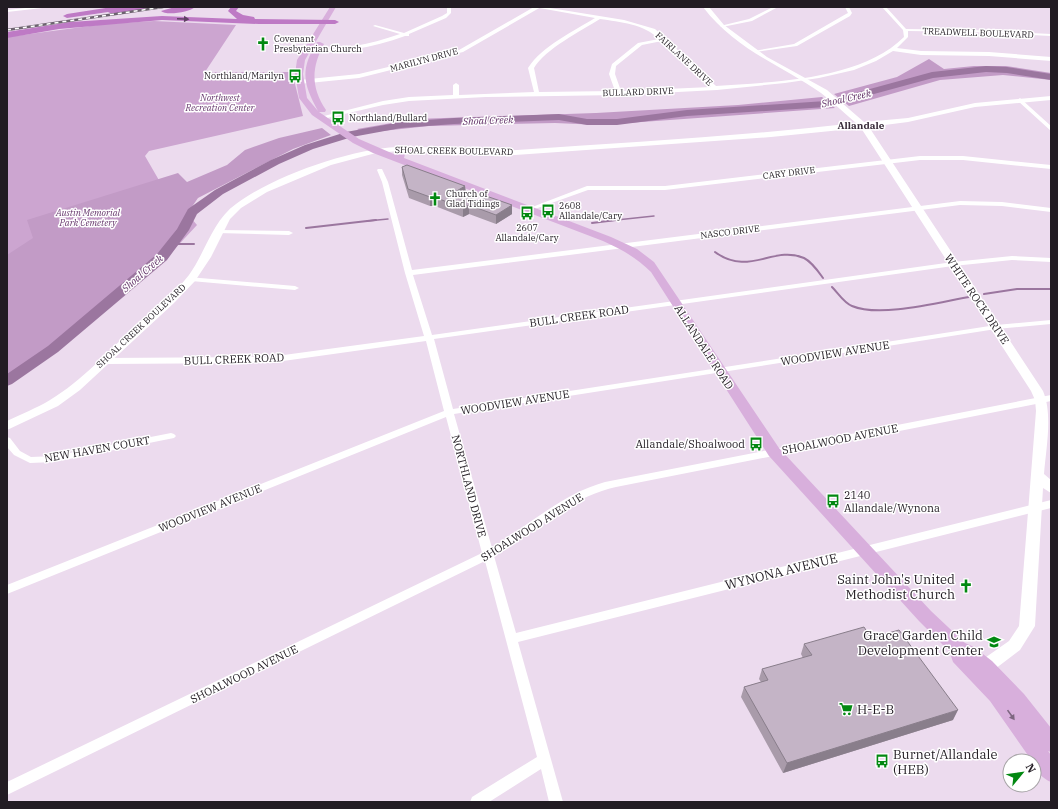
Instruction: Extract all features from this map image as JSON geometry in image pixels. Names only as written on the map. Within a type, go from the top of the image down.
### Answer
[{"type":"highway","points":[[7,27],[144,7]]},
{"type":"highway","points":[[59,17],[180,7]]},
{"type":"highway","points":[[7,33],[130,10],[191,7]]},
{"type":"highway","points":[[60,27],[130,10]]},
{"type":"highway","points":[[235,11],[254,19],[301,21],[316,18],[331,10]]},
{"type":"highway","points":[[7,33],[162,18],[301,21],[324,21],[336,19]]},
{"type":"highway","points":[[301,21],[312,26],[317,32]]},
{"type":"main road","points":[[331,10],[305,52],[299,67],[299,82],[306,101],[315,113],[323,117],[356,141],[376,152]]},
{"type":"main road","points":[[323,117],[324,112],[314,98],[309,82],[309,68],[316,52],[336,19]]},
{"type":"main road","points":[[399,161],[401,152],[409,149]]},
{"type":"main road","name":"ALLANDALE ROAD","points":[[376,152],[530,209],[623,246],[648,262],[655,270],[774,452],[863,550],[959,650],[968,652],[1017,700],[1051,744]]},
{"type":"main road","name":"ALLANDALE ROAD","points":[[959,650],[960,656],[997,695],[1051,772]]},
{"type":"street","points":[[7,11],[49,7]]},
{"type":"street","points":[[305,52],[337,51],[407,35],[444,17],[449,13],[449,7]]},
{"type":"street","name":"FAIRLANE DRIVE","points":[[537,7],[599,17],[653,30],[714,88]]},
{"type":"street","name":"MARILYN DRIVE","points":[[299,82],[359,76],[461,51],[537,7]]},
{"type":"street","name":"WHITE ROCK DRIVE","points":[[706,7],[722,26],[756,51],[831,97],[863,126],[918,208],[953,264],[1046,399],[1042,412],[1038,476],[1044,506],[1027,626],[1020,641],[1011,650],[985,667]]},
{"type":"street","points":[[722,26],[750,20],[776,7]]},
{"type":"street","points":[[756,51],[802,43],[848,15],[850,13],[847,7]]},
{"type":"street","points":[[884,7],[905,30]]},
{"type":"street","points":[[537,95],[530,68],[532,64],[540,56],[599,17]]},
{"type":"street","points":[[375,26],[407,35]]},
{"type":"street","name":"TREADWELL BOULEVARD","points":[[905,30],[973,31],[1051,35]]},
{"type":"street","name":"BULLARD DRIVE","points":[[323,117],[398,100],[675,91],[780,83],[853,68],[868,63],[892,49],[906,37],[905,30]]},
{"type":"street","points":[[619,93],[612,74],[614,65],[640,44],[664,39]]},
{"type":"street","points":[[892,49],[921,54],[988,54],[1051,59]]},
{"type":"street","points":[[456,85],[456,97]]},
{"type":"street","name":"SHOAL CREEK BOULEVARD","points":[[7,426],[54,403],[76,387],[106,361],[191,279],[206,257],[226,218],[238,206],[264,190],[317,167],[376,152],[409,149],[484,154],[515,153],[562,148],[747,137],[863,126],[920,118],[975,105],[1051,98]]},
{"type":"street","points":[[1020,100],[1051,129]]},
{"type":"street","name":"CARY DRIVE","points":[[530,209],[587,188],[665,188],[920,158],[963,158],[1051,167]]},
{"type":"street","name":"NORTHLAND DRIVE","points":[[380,170],[385,182],[409,273],[450,412],[556,802]]},
{"type":"street","name":"NASCO DRIVE","points":[[409,273],[960,203],[985,202],[1051,210]]},
{"type":"street","points":[[219,232],[289,233]]},
{"type":"street","name":"BULL CREEK ROAD","points":[[106,361],[269,360],[953,264],[1012,258],[1051,260]]},
{"type":"street","points":[[191,279],[295,288]]},
{"type":"street","name":"WOODVIEW AVENUE","points":[[7,590],[450,412],[996,328],[1051,322]]},
{"type":"street","name":"SHOALWOOD AVENUE","points":[[7,789],[488,556],[569,501],[590,491],[608,485],[1046,399]]},
{"type":"street","name":"NEW HAVEN COURT","points":[[7,440],[17,453],[30,460],[54,459],[170,436]]},
{"type":"street","points":[[1038,476],[1051,488]]},
{"type":"street","name":"WYNONA AVENUE","points":[[511,640],[863,550],[1044,506]]},
{"type":"street","points":[[477,802],[544,760]]},
{"type":"green space","name":"Austin Memorial Park Cemetery","points":[[154,21],[236,25],[205,72],[292,72],[303,116],[149,151],[145,156],[160,182],[197,225],[158,267],[53,349],[7,381],[7,37],[105,24]]},
{"type":"green space","points":[[929,59],[944,69],[974,66],[1006,66],[1051,73],[1051,80],[1003,75],[940,80],[849,106],[834,94],[897,77]]},
{"type":"green space","points":[[822,97],[835,108],[600,125],[555,123],[429,126],[364,133],[357,129],[415,119],[596,113],[738,105]]},
{"type":"green space","points":[[322,128],[331,135],[293,149],[198,198],[167,243],[118,296],[16,370],[7,386],[7,255],[33,238],[27,220],[178,173],[187,182],[227,165],[245,150],[279,138]]},
{"type":"building","points":[[407,165],[465,186],[455,192],[478,201],[489,197],[512,205],[496,215],[469,205],[463,208],[408,189],[402,167]]},
{"type":"building","name":"H-E-B","points":[[864,627],[871,638],[899,630],[958,710],[787,763],[744,687],[768,680],[762,669],[812,655],[804,644]]},
{"type":"waterway","name":"Shoal Creek","points":[[7,381],[53,349],[162,257],[183,230],[192,212],[219,192],[275,162],[309,147],[350,134],[401,125],[454,121],[559,117],[587,122],[617,122],[687,113],[826,104],[932,75],[986,69],[1007,70],[1051,77]]},
{"type":"waterway","points":[[614,220],[654,216]]},
{"type":"waterway","points":[[368,221],[388,219]]},
{"type":"waterway","points":[[368,221],[376,220]]},
{"type":"waterway","points":[[592,223],[614,220]]},
{"type":"waterway","points":[[607,221],[614,220]]},
{"type":"waterway","points":[[306,228],[368,221]]},
{"type":"waterway","points":[[172,244],[194,244]]},
{"type":"waterway","points":[[715,252],[727,259],[739,262],[782,255],[793,255],[804,258],[810,262],[823,278]]},
{"type":"waterway","points":[[832,287],[849,305],[864,309],[894,310],[969,297]]},
{"type":"waterway","points":[[984,294],[1017,289],[1051,289]]},
{"type":"railway","points":[[7,30],[163,7]]},
{"type":"place","name":"Covenant Presbyterian Church","points":[[263,44]]},
{"type":"place","name":"Northland/Marilyn","points":[[295,76]]},
{"type":"place","name":"Northland/Bullard","points":[[338,118]]},
{"type":"place","name":"Church of Glad Tidings","points":[[435,199]]},
{"type":"place","name":"2608 Allandale/Cary","points":[[548,211]]},
{"type":"place","name":"2607 Allandale/Cary","points":[[527,213]]},
{"type":"place","name":"Allandale/Shoalwood","points":[[756,444]]},
{"type":"place","name":"2140 Allandale/Wynona","points":[[833,501]]},
{"type":"place","name":"Saint John's United Methodist Church","points":[[966,586]]},
{"type":"place","name":"Grace Garden Child Development Center","points":[[994,642]]},
{"type":"place","name":"H-E-B","points":[[846,709]]},
{"type":"place","name":"Burnet/Allandale (HEB)","points":[[882,761]]},
{"type":"district","name":"Allandale","points":[[861,125]]},
{"type":"park label","name":"Northwest Recreation Center","points":[[220,104]]}]
